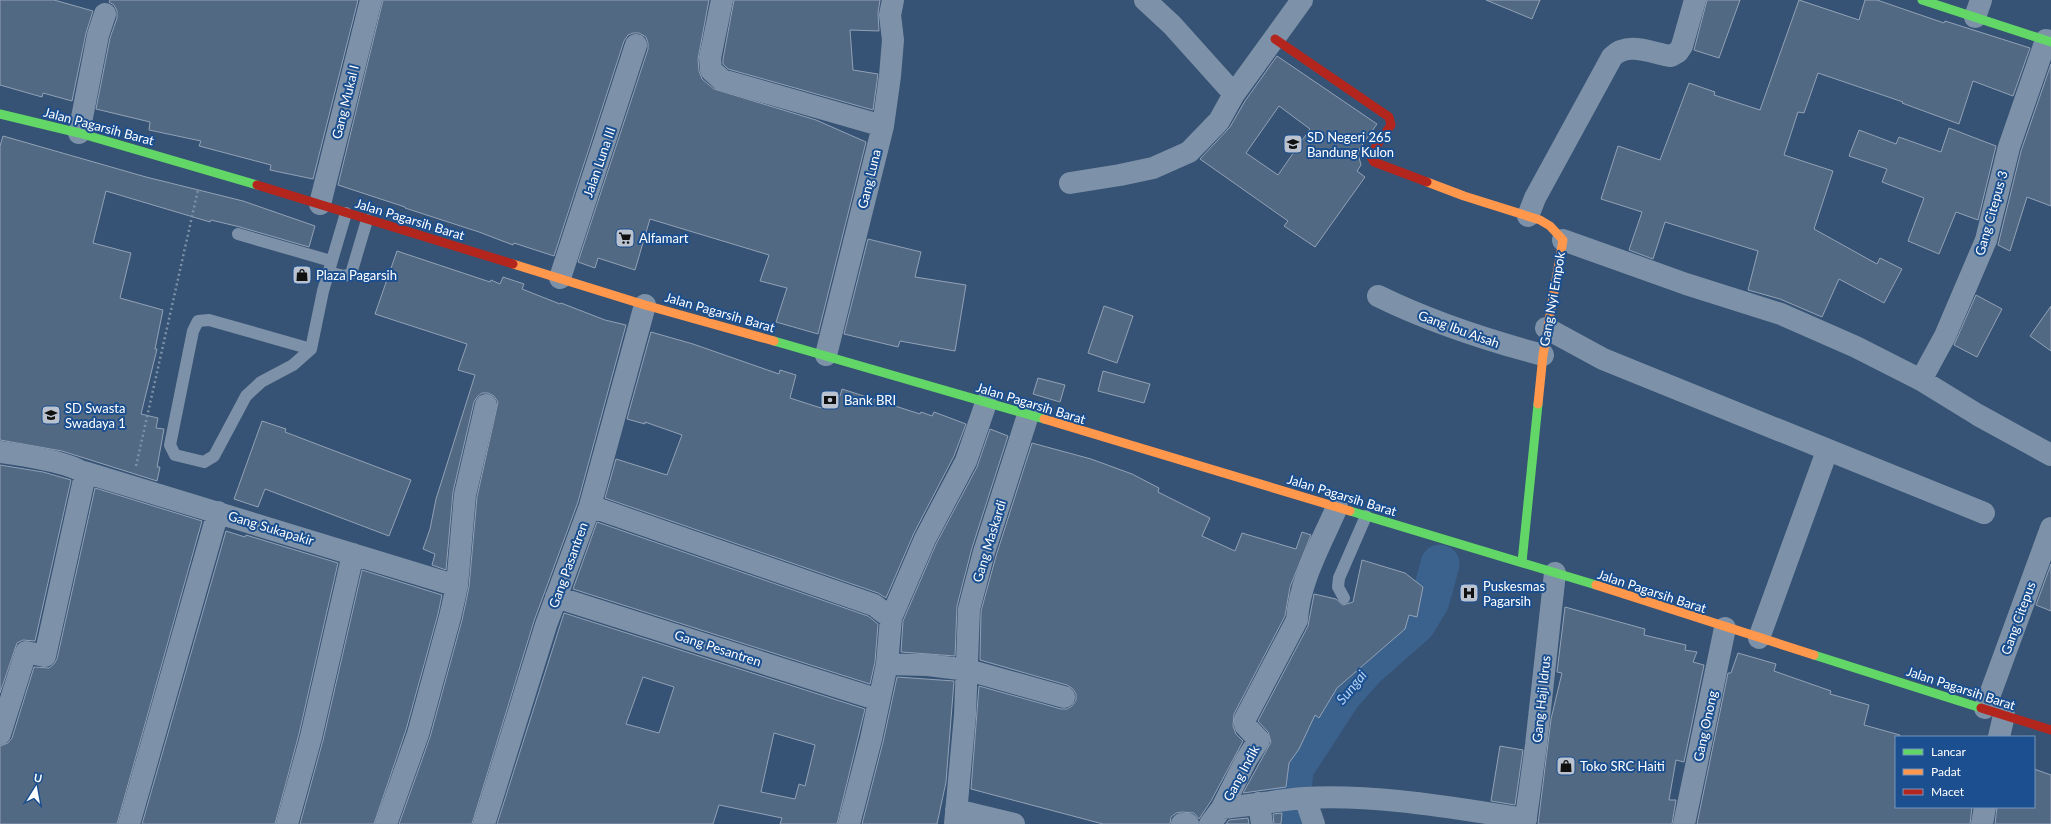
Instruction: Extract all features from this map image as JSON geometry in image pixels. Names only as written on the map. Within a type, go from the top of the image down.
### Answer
[{"type":"street","name":"Gang Mukal I","points":[[320,204],[353,64],[371,0]]},
{"type":"street","points":[[722,0],[710,58],[711,70],[722,80],[883,126]]},
{"type":"street","name":"Gang Luna","points":[[826,355],[883,126],[893,40],[890,15],[893,0]]},
{"type":"street","points":[[1145,0],[1172,25],[1234,94]]},
{"type":"street","points":[[1070,183],[1127,174],[1153,168],[1175,160],[1189,152],[1219,121],[1234,94],[1302,0]]},
{"type":"street","points":[[1528,216],[1535,198],[1612,56],[1618,51],[1626,48],[1672,56],[1678,52],[1682,46],[1695,0]]},
{"type":"street","points":[[1922,0],[1978,8],[2049,41]]},
{"type":"street","points":[[79,133],[98,35],[104,14]]},
{"type":"street","name":"Gang Nyi Empok","points":[[1275,39],[1389,117],[1391,125],[1370,155],[1374,162],[1464,196],[1528,216],[1550,226],[1563,240],[1546,328],[1522,562]]},
{"type":"street","name":"Gang Citepus 3","points":[[1921,380],[1945,336],[1986,240],[2009,147],[2049,41]]},
{"type":"street","name":"Jalan Luna III","points":[[560,278],[636,45]]},
{"type":"street","name":"Jalan Pagarsih Barat","points":[[0,114],[79,133],[203,169],[645,304],[826,355],[1522,562],[1725,628],[2051,730]]},
{"type":"street","points":[[1563,240],[1686,284],[1781,314],[1856,347],[1921,380],[1978,415],[2051,455]]},
{"type":"street","name":"Gang Ibu Aisah","points":[[1378,296],[1463,333],[1543,356]]},
{"type":"street","name":"Gang Pasantren","points":[[484,824],[556,597],[590,506],[645,304]]},
{"type":"street","points":[[1546,328],[1603,359],[1827,451],[1984,513]]},
{"type":"street","points":[[849,824],[871,739],[887,664],[891,618],[925,539],[966,461],[986,403]]},
{"type":"street","points":[[386,824],[418,734],[457,586],[465,495],[486,405]]},
{"type":"street","name":"Gang Maskardi","points":[[956,817],[968,670],[969,610],[984,552],[1028,415]]},
{"type":"street","points":[[1759,638],[1827,451]]},
{"type":"street","name":"Gang Sukapakir","points":[[0,452],[60,462],[84,472],[457,586]]},
{"type":"street","points":[[0,734],[26,652],[45,656],[84,486],[84,472]]},
{"type":"street","points":[[590,506],[874,605],[891,618]]},
{"type":"street","name":"Gang Indik","points":[[1216,816],[1246,760],[1259,740],[1245,725],[1245,719],[1297,620],[1298,606],[1306,578],[1337,507]]},
{"type":"street","points":[[129,824],[218,512]]},
{"type":"street","name":"Gang Citepus","points":[[1999,736],[1994,712],[2051,528]]},
{"type":"street","points":[[287,824],[311,737],[353,554]]},
{"type":"street","name":"Gang Haji Idrus","points":[[1526,822],[1555,573]]},
{"type":"street","name":"Gang Pesantren","points":[[556,597],[879,700]]},
{"type":"street","name":"Gang Onong","points":[[1684,824],[1725,628]]},
{"type":"street","points":[[887,664],[928,665],[968,670],[1064,697]]},
{"type":"street","points":[[1297,799],[1314,824]]},
{"type":"street","name":"Gang Indik","points":[[1216,816],[1259,803],[1297,799],[1394,801],[1451,807],[1526,822]]},
{"type":"street","points":[[1259,803],[1262,824]]},
{"type":"street","points":[[1982,824],[1986,808]]},
{"type":"street","points":[[956,817],[1014,824]]},
{"type":"street","points":[[1182,824],[1188,824]]},
{"type":"lane","points":[[310,349],[209,320],[198,321],[193,331],[170,445],[175,455],[204,462],[214,456],[246,396],[261,382],[293,366],[310,349],[330,267],[346,213]]},
{"type":"lane","points":[[238,234],[330,267],[344,276],[351,274],[367,220]]},
{"type":"lane","points":[[1344,598],[1338,587],[1339,578],[1366,516]]},
{"type":"path","points":[[132,486],[203,169]]},
{"type":"building","points":[[0,0],[54,0],[93,11],[86,33],[72,101],[43,93],[42,97],[0,85]]},
{"type":"building","points":[[110,0],[358,0],[313,179],[270,170],[271,165],[199,146],[201,141],[149,130],[150,122],[96,109],[110,38],[117,18],[117,11],[114,5],[109,2]]},
{"type":"building","points":[[383,0],[709,0],[698,59],[699,71],[702,79],[714,89],[816,120],[866,142],[818,334],[776,322],[787,288],[760,281],[769,255],[650,219],[635,270],[598,258],[595,268],[578,262],[648,49],[646,37],[639,33],[628,35],[624,41],[554,256],[514,243],[513,245],[479,232],[338,185]]},
{"type":"building","points":[[734,0],[880,0],[878,13],[879,31],[850,30],[853,70],[878,74],[873,110],[728,69],[723,64],[723,59]]},
{"type":"building","points":[[1486,0],[1540,0],[1532,19]]},
{"type":"building","points":[[1707,0],[1740,0],[1719,58],[1694,50]]},
{"type":"building","points":[[1799,0],[1859,20],[1865,0],[1877,0],[1944,23],[1945,21],[2030,48],[2013,96],[1973,81],[1959,124],[1902,103],[1903,102],[1818,73],[1804,113],[1798,112],[1784,155],[1833,171],[1814,229],[1877,264],[1880,258],[1902,269],[1884,303],[1839,279],[1822,317],[1780,299],[1748,290],[1758,251],[1665,222],[1653,259],[1629,250],[1642,212],[1601,199],[1618,146],[1660,160],[1689,83],[1715,92],[1714,95],[1760,110]]},
{"type":"building","name":"SD Negeri 265 Bandung Kulon","points":[[1277,56],[1377,124],[1360,148],[1358,154],[1361,165],[1357,171],[1365,177],[1315,247],[1284,226],[1288,221],[1200,159],[1230,127],[1245,101]],"holes":[[[1279,106],[1310,129],[1278,175],[1246,153]]]},
{"type":"building","points":[[2051,64],[2051,206],[2027,197],[2010,251],[1998,245],[2021,151]]},
{"type":"building","points":[[1949,128],[1996,146],[1978,220],[1956,212],[1939,254],[1908,241],[1924,198],[1882,182],[1887,169],[1849,156],[1859,130],[1896,144],[1899,137],[1941,152]]},
{"type":"building","points":[[3,136],[146,177],[243,201],[315,226],[309,247],[240,227],[211,220],[210,222],[106,191],[93,243],[131,253],[120,298],[163,310],[155,349],[157,349],[141,414],[158,418],[156,428],[164,429],[157,467],[160,467],[157,481],[62,451],[0,440],[0,146]]},
{"type":"building","points":[[868,239],[921,252],[915,277],[966,285],[955,351],[900,341],[898,347],[844,334]]},
{"type":"building","points":[[397,251],[490,282],[491,280],[500,284],[503,277],[524,284],[522,289],[560,304],[561,303],[605,320],[626,325],[578,502],[534,621],[472,824],[399,824],[430,737],[462,620],[469,587],[477,497],[498,402],[494,396],[488,393],[482,393],[474,402],[453,492],[446,570],[432,565],[435,554],[423,549],[430,529],[436,499],[475,375],[458,370],[467,344],[375,314]]},
{"type":"building","points":[[1976,295],[2002,309],[1977,357],[1954,345]]},
{"type":"building","points":[[1104,306],[1133,316],[1117,363],[1088,353]]},
{"type":"building","points":[[2051,306],[2051,351],[2030,336]]},
{"type":"building","points":[[651,332],[693,344],[779,374],[780,370],[796,375],[790,398],[821,408],[826,392],[840,396],[842,389],[920,414],[921,412],[932,416],[934,412],[966,424],[954,456],[914,533],[886,598],[878,593],[605,498],[616,459],[667,475],[682,435],[645,422],[645,424],[627,419]]},
{"type":"building","points":[[1103,371],[1150,384],[1144,403],[1098,391]]},
{"type":"building","points":[[1038,378],[1065,385],[1060,402],[1033,394]]},
{"type":"building","points":[[262,421],[286,429],[285,432],[411,480],[389,536],[265,489],[258,507],[234,499]]},
{"type":"building","points":[[990,429],[1008,436],[972,548],[957,606],[955,656],[901,652],[903,621],[936,544],[977,467]]},
{"type":"building","points":[[1032,443],[1091,459],[1132,474],[1159,488],[1158,492],[1210,518],[1202,536],[1235,551],[1242,533],[1296,549],[1302,532],[1311,535],[1290,587],[1285,616],[1234,714],[1233,726],[1236,734],[1243,741],[1211,801],[1199,819],[1194,813],[1182,812],[1176,813],[1171,817],[1170,824],[1103,824],[971,789],[979,686],[1061,709],[1067,709],[1072,706],[1076,700],[1076,694],[1073,689],[1067,685],[980,660],[981,611],[996,556]]},
{"type":"building","points":[[0,465],[43,472],[71,480],[35,641],[23,640],[17,643],[0,693]]},
{"type":"building","points":[[95,488],[202,521],[117,824],[0,824],[0,746],[8,743],[12,738],[34,667],[49,668],[57,659]]},
{"type":"building","points":[[597,522],[868,616],[878,624],[875,662],[870,684],[573,589]]},
{"type":"building","points":[[226,531],[245,537],[246,535],[338,563],[299,734],[275,824],[142,824]]},
{"type":"building","points":[[1362,560],[1405,573],[1423,587],[1417,617],[1409,615],[1405,629],[1337,688],[1319,718],[1315,715],[1299,749],[1289,763],[1286,787],[1243,793],[1271,742],[1268,732],[1258,721],[1308,626],[1314,594],[1336,599],[1343,605],[1353,602]]},
{"type":"building","points":[[2051,564],[2051,611],[2036,605]]},
{"type":"building","points":[[362,570],[442,595],[438,614],[406,730],[374,824],[300,824],[323,740]]},
{"type":"building","points":[[1565,607],[1645,629],[1644,635],[1686,645],[1685,650],[1697,652],[1693,662],[1704,665],[1684,762],[1676,760],[1669,800],[1676,800],[1672,824],[1538,824],[1551,719],[1562,673],[1557,672]]},
{"type":"building","points":[[564,613],[865,709],[837,824],[780,824],[782,818],[719,805],[713,824],[497,824]],"holes":[[[643,677],[674,687],[659,733],[626,724]],[[774,733],[815,745],[805,786],[799,784],[795,799],[761,792]]]},
{"type":"building","points":[[1738,653],[1776,664],[1774,671],[1831,691],[1830,694],[1869,705],[1864,725],[1900,735],[1895,736],[1895,808],[1972,808],[1970,824],[1697,824],[1728,673],[1731,673]]},
{"type":"building","points":[[897,677],[954,681],[946,782],[937,824],[862,824],[883,742]]},
{"type":"building","points":[[1500,746],[1523,750],[1515,805],[1491,801]]},
{"type":"building","points":[[2035,769],[2051,775],[2051,824],[1995,824],[1997,808],[2035,808]]},
{"type":"building","points":[[1282,813],[1281,824],[1274,824],[1273,814]]},
{"type":"building","points":[[1248,818],[1249,824],[1226,824],[1229,820]]},
{"type":"waterway","name":"Sungai","points":[[1303,824],[1300,814],[1295,807],[1292,793],[1294,769],[1342,695],[1367,667],[1416,624],[1430,601],[1440,564]]},
{"type":"traffic: fast","points":[[1922,0],[2051,42]]},
{"type":"traffic: fast","points":[[0,114],[79,133],[257,185]]},
{"type":"traffic: fast","points":[[774,341],[1044,419]]},
{"type":"traffic: fast","points":[[1522,562],[1538,404]]},
{"type":"traffic: fast","points":[[1350,511],[1596,585]]},
{"type":"traffic: fast","points":[[1814,655],[1981,708]]},
{"type":"traffic: slow","points":[[1427,182],[1464,196],[1540,220],[1550,226],[1563,240],[1543,355],[1538,404]]},
{"type":"traffic: slow","points":[[513,264],[645,305],[774,341]]},
{"type":"traffic: slow","points":[[1044,419],[1350,511]]},
{"type":"traffic: slow","points":[[1596,585],[1814,655]]},
{"type":"traffic: jam","points":[[1275,39],[1389,117],[1391,125],[1370,155],[1374,162],[1427,182]]},
{"type":"traffic: jam","points":[[257,185],[513,264]]},
{"type":"traffic: jam","points":[[1981,708],[2051,730]]},
{"type":"place","name":"SD Negeri 265 Bandung Kulon","points":[[1293,144]]},
{"type":"place","name":"Alfamart","points":[[625,238]]},
{"type":"place","name":"Plaza Pagarsih","points":[[302,275]]},
{"type":"place","name":"Bank BRI","points":[[830,400]]},
{"type":"place","name":"SD Swasta Swadaya 1","points":[[51,415]]},
{"type":"place","name":"Puskesmas Pagarsih","points":[[1469,593]]},
{"type":"place","name":"Toko SRC Haiti","points":[[1566,766]]}]
